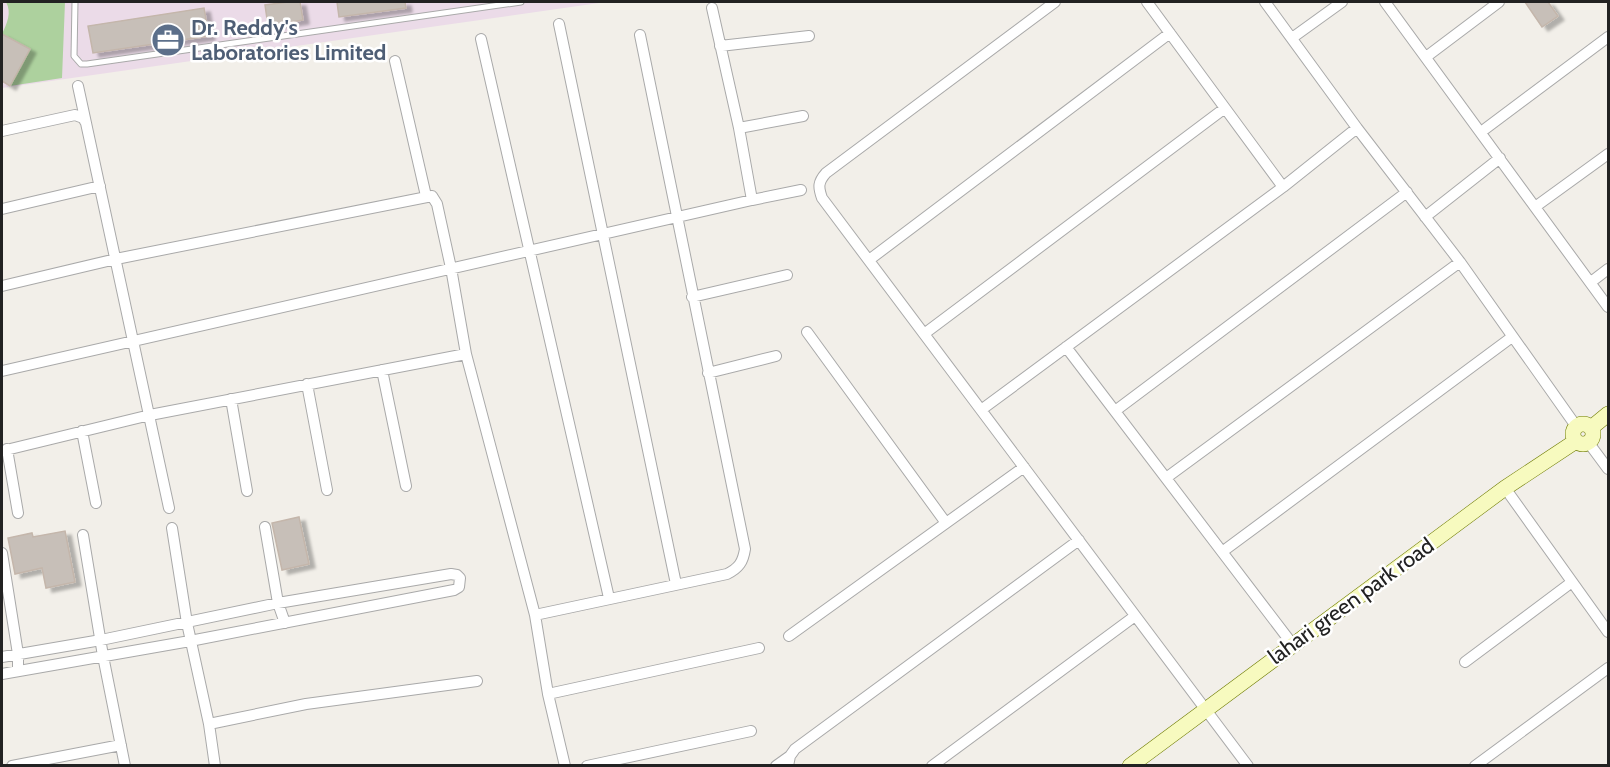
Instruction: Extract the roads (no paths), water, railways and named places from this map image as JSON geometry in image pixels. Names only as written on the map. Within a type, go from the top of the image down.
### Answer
[{"type":"street","points":[[1055,2],[826,173],[820,180],[818,188],[822,198],[1248,765]]},
{"type":"street","points":[[1147,2],[1283,187]]},
{"type":"street","points":[[1265,2],[1357,128],[1460,262],[1608,469]]},
{"type":"street","points":[[1292,38],[1342,2]]},
{"type":"street","points":[[1385,2],[1608,307]]},
{"type":"street","points":[[1426,57],[1499,2]]},
{"type":"street","points":[[712,8],[739,128],[752,200]]},
{"type":"street","points":[[559,24],[676,584]]},
{"type":"street","points":[[869,260],[1170,33]]},
{"type":"street","points":[[535,615],[727,574],[737,568],[743,559],[745,549],[640,35]]},
{"type":"street","points":[[720,46],[809,36]]},
{"type":"street","points":[[1481,132],[1608,38]]},
{"type":"street","points":[[481,39],[609,598]]},
{"type":"street","points":[[395,61],[426,196]]},
{"type":"street","points":[[78,86],[169,507]]},
{"type":"street","points":[[924,334],[1225,108]]},
{"type":"street","points":[[2,131],[75,115],[80,116],[86,123]]},
{"type":"street","points":[[739,128],[803,116]]},
{"type":"street","points":[[981,410],[1283,187],[1357,128]]},
{"type":"street","points":[[1535,207],[1608,154]]},
{"type":"street","points":[[1425,217],[1500,158]]},
{"type":"street","points":[[2,209],[100,186]]},
{"type":"street","points":[[2,370],[801,190]]},
{"type":"street","points":[[1115,411],[1407,192]]},
{"type":"street","points":[[2,286],[116,259],[432,196],[435,200],[451,268],[466,354],[535,615],[548,694],[565,765]]},
{"type":"street","points":[[1166,478],[1460,262]]},
{"type":"street","points":[[1590,282],[1608,269]]},
{"type":"street","points":[[692,297],[787,274]]},
{"type":"street","points":[[807,332],[946,523]]},
{"type":"street","points":[[1222,552],[1512,337]]},
{"type":"street","points":[[1066,347],[1293,645]]},
{"type":"street","points":[[18,513],[4,450],[150,415],[466,354]]},
{"type":"street","points":[[708,373],[776,357]]},
{"type":"street","points":[[382,370],[406,486]]},
{"type":"street","points":[[307,384],[327,490]]},
{"type":"street","points":[[231,399],[247,491]]},
{"type":"street","name":"lahari green park road","points":[[1130,765],[1608,414]]},
{"type":"street","points":[[82,431],[96,503]]},
{"type":"street","points":[[789,636],[1024,467]]},
{"type":"street","points":[[1505,488],[1608,632]]},
{"type":"street","points":[[265,527],[278,603],[285,623]]},
{"type":"street","points":[[172,528],[190,641],[216,765]]},
{"type":"street","points":[[83,535],[102,656],[125,765]]},
{"type":"street","points":[[777,765],[789,761],[795,749],[1079,540]]},
{"type":"street","points":[[2,553],[18,654],[18,671]]},
{"type":"street","points":[[2,657],[101,640],[278,603],[451,574],[460,578],[459,587],[454,590],[190,641],[2,674]]},
{"type":"street","points":[[1465,662],[1572,582]]},
{"type":"street","points":[[932,765],[1135,616]]},
{"type":"street","points":[[548,694],[759,648]]},
{"type":"street","points":[[1476,765],[1608,668]]},
{"type":"street","points":[[209,724],[306,704],[477,681]]},
{"type":"street","points":[[587,765],[751,731]]},
{"type":"street","points":[[12,765],[121,745]]},
{"type":"lane","points":[[75,2],[74,56],[81,64],[87,64],[521,2]]},
{"type":"place","name":"Dr. Reddy's Laboratories Limited","points":[[168,40]]}]
